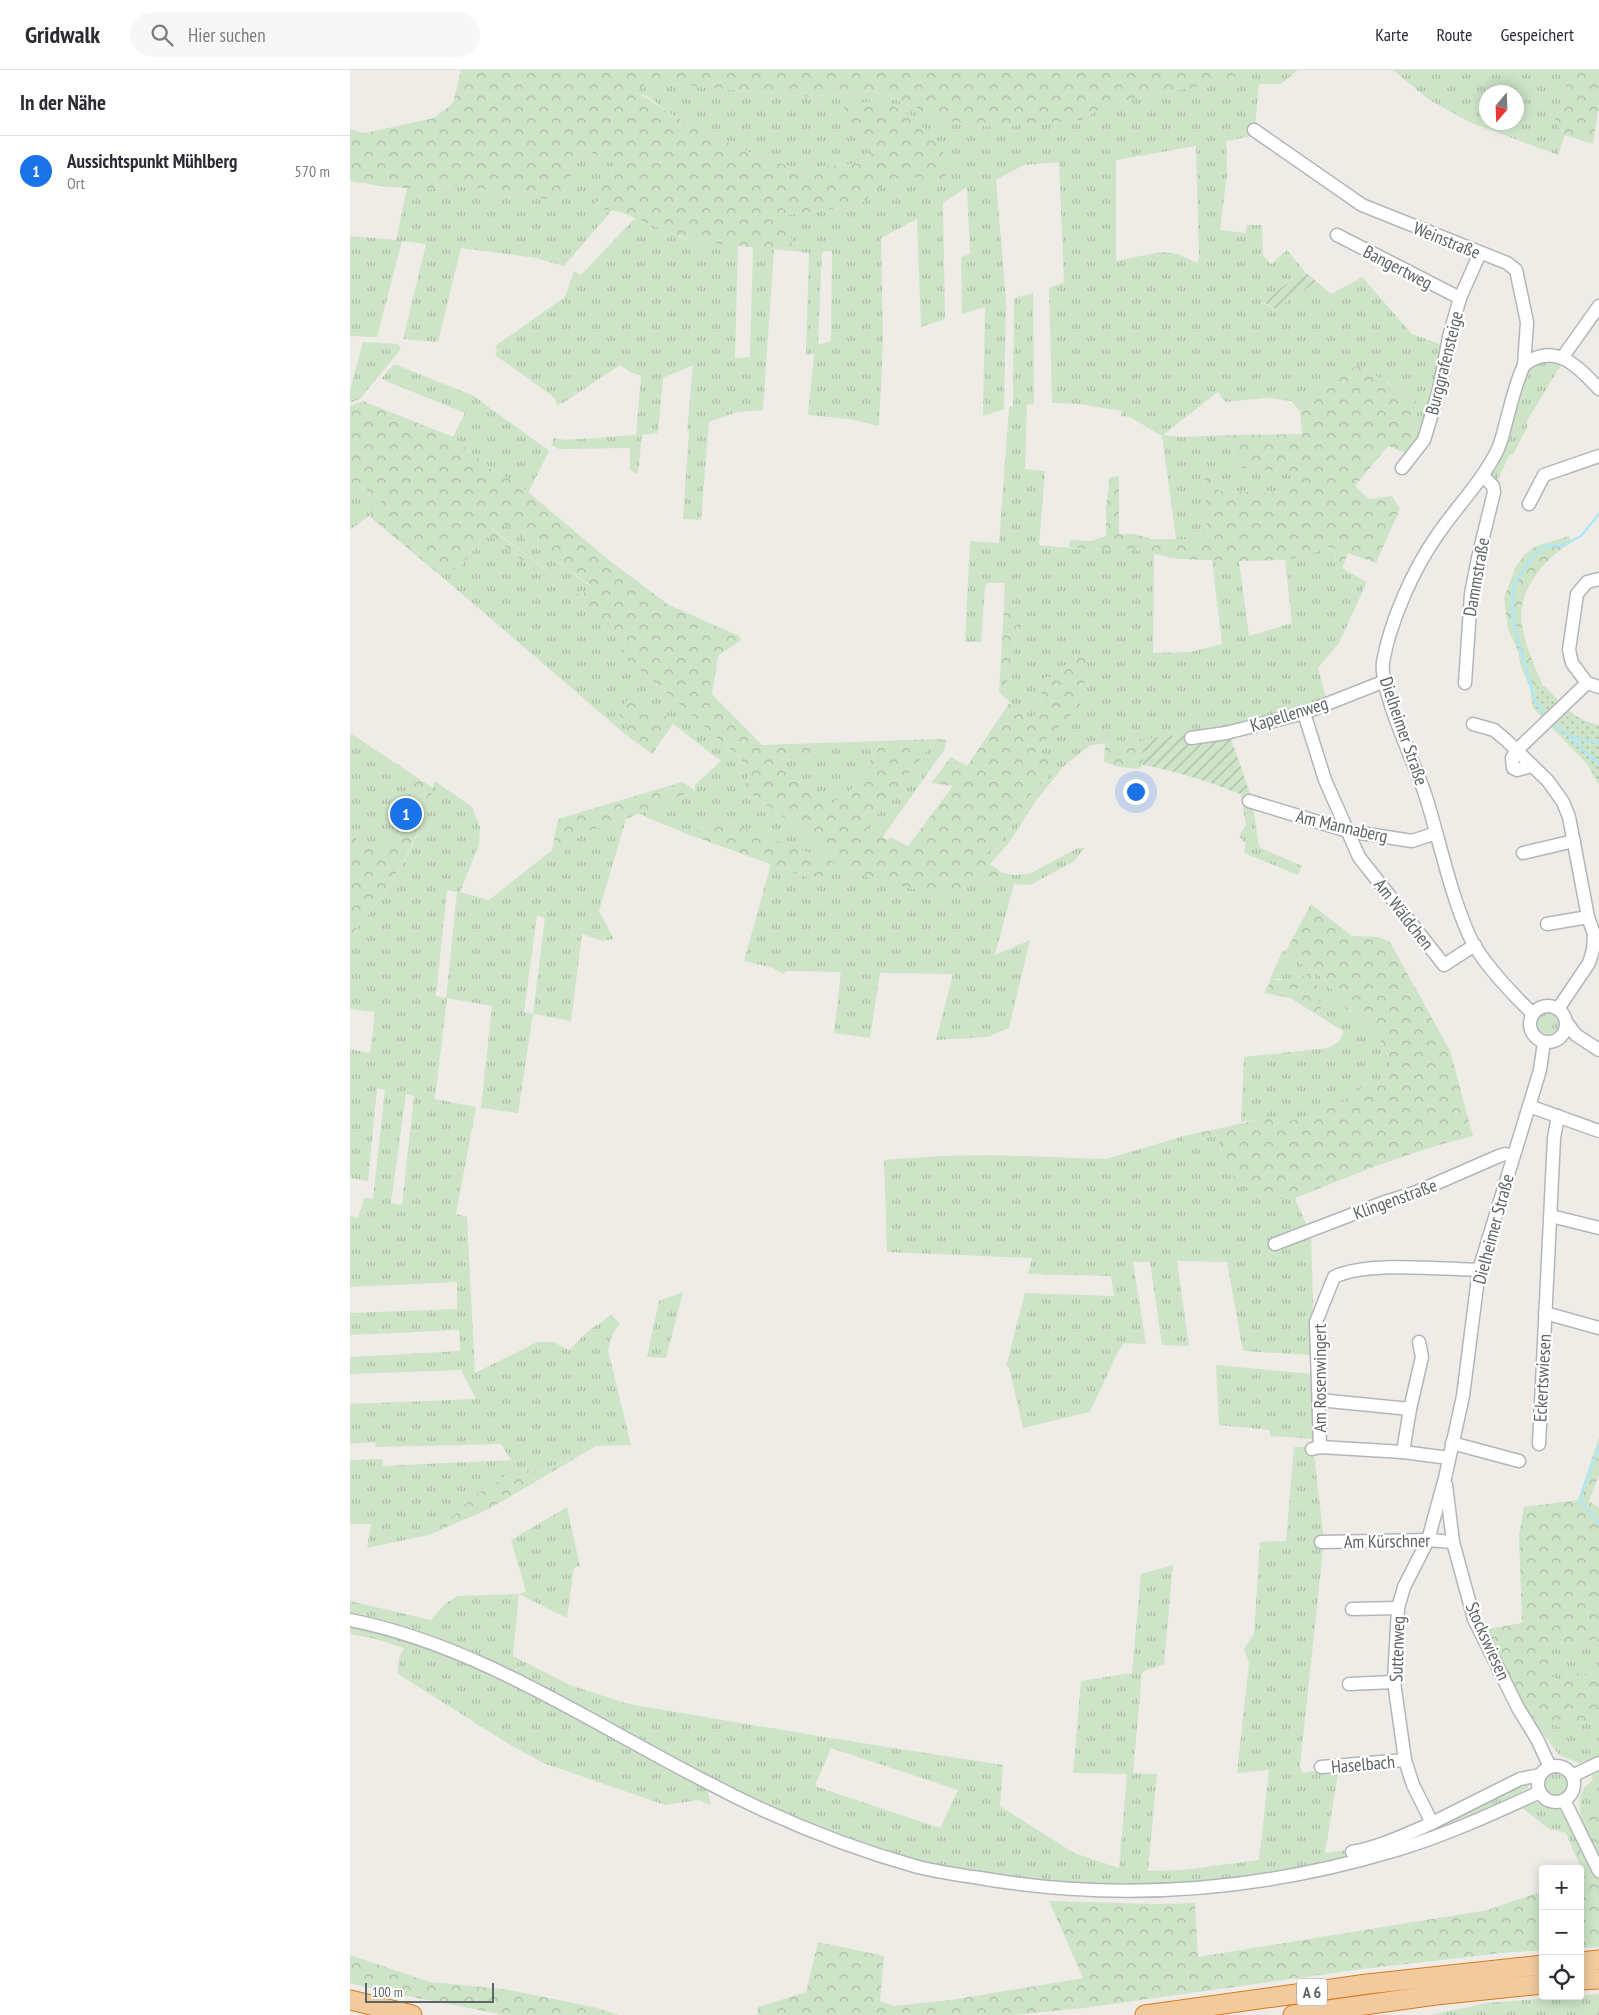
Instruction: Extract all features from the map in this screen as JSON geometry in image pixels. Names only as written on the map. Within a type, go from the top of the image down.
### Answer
[{"type":"highway","points":[[1584,1962],[1599,1960]]},
{"type":"highway","name":"A 6","points":[[1146,2015],[1377,1983],[1539,1965]]},
{"type":"highway","points":[[1584,1980],[1599,1978]]},
{"type":"highway","name":"A 6","points":[[1293,2015],[1539,1984]]},
{"type":"highway","points":[[350,2000],[412,2015]]},
{"type":"street","name":"Weinstraße","points":[[1254,130],[1362,205],[1507,263],[1516,270],[1527,322],[1524,364]]},
{"type":"street","name":"Bangertweg","points":[[1337,236],[1460,298]]},
{"type":"street","name":"Burggrafensteige","points":[[1402,468],[1424,440],[1439,390],[1449,337],[1460,298],[1480,253]]},
{"type":"street","points":[[1567,361],[1599,306]]},
{"type":"street","points":[[1524,364],[1532,358],[1546,354],[1567,361],[1599,389]]},
{"type":"street","name":"Dielheimer Straße","points":[[1524,364],[1498,449],[1483,476],[1435,537],[1413,578],[1394,623],[1385,653],[1383,673],[1393,708],[1425,795],[1469,936],[1470,948],[1533,1014]]},
{"type":"street","points":[[1529,504],[1544,475],[1599,456]]},
{"type":"street","name":"Dammstraße","points":[[1465,683],[1471,594],[1494,492],[1493,486],[1483,476]]},
{"type":"street","points":[[1517,750],[1557,712],[1593,685],[1572,663],[1569,650],[1577,594],[1587,582],[1599,579]]},
{"type":"street","name":"Kapellenweg","points":[[1191,738],[1226,733],[1304,713],[1385,681]]},
{"type":"street","points":[[1304,713],[1325,780],[1348,831]]},
{"type":"street","points":[[1472,724],[1494,730],[1517,750],[1548,781],[1563,802],[1569,817],[1588,916],[1594,934],[1594,950],[1585,971],[1558,1009]]},
{"type":"street","name":"Am Mannaberg","points":[[1249,801],[1348,831],[1412,840],[1436,833]]},
{"type":"street","name":"Am Wäldchen","points":[[1348,831],[1359,857],[1444,965],[1470,948]]},
{"type":"street","points":[[1523,853],[1574,841]]},
{"type":"street","points":[[1547,924],[1588,916]]},
{"type":"street","points":[[1576,1035],[1562,1036],[1554,1042],[1544,1042],[1533,1034],[1530,1020],[1533,1014],[1540,1008],[1550,1006],[1558,1009],[1564,1015],[1566,1023],[1576,1035],[1599,1050]]},
{"type":"street","points":[[1562,1036],[1566,1023]]},
{"type":"street","name":"Dielheimer Straße","points":[[1445,1478],[1463,1396],[1478,1270],[1530,1106],[1540,1070],[1544,1042]]},
{"type":"street","points":[[1530,1106],[1599,1131]]},
{"type":"street","name":"Eckertswiesen","points":[[1539,1444],[1554,1138],[1558,1116]]},
{"type":"street","name":"Klingenstraße","points":[[1275,1244],[1382,1203],[1414,1193],[1499,1156],[1505,1154],[1513,1156]]},
{"type":"street","points":[[1551,1216],[1599,1228]]},
{"type":"street","name":"Am Rosenwingert","points":[[1403,1452],[1316,1448],[1319,1400],[1316,1322],[1334,1278],[1347,1271],[1401,1267],[1478,1270]]},
{"type":"street","name":"Eckertswiesen","points":[[1545,1313],[1599,1328]]},
{"type":"street","points":[[1419,1342],[1422,1358],[1410,1409],[1403,1452],[1449,1458]]},
{"type":"street","points":[[1319,1400],[1410,1409]]},
{"type":"street","points":[[1452,1443],[1518,1461]]},
{"type":"street","name":"Suttenweg","points":[[1432,1822],[1413,1785],[1406,1760],[1394,1682],[1398,1608],[1404,1587],[1428,1540],[1445,1478]]},
{"type":"street","name":"Stockswiesen","points":[[1445,1478],[1453,1542],[1474,1619],[1518,1708],[1537,1739],[1540,1773]]},
{"type":"street","name":"Am Kürschner","points":[[1321,1542],[1428,1540],[1453,1542]]},
{"type":"street","points":[[1352,1609],[1398,1608]]},
{"type":"street","points":[[350,1620],[414,1638],[492,1669],[567,1706],[752,1806],[840,1842],[926,1868],[1029,1887],[1079,1891],[1175,1890],[1275,1880],[1394,1850],[1441,1834],[1540,1792]]},
{"type":"street","points":[[1349,1684],[1394,1682]]},
{"type":"street","name":"Haselbach","points":[[1321,1767],[1406,1760]]},
{"type":"street","points":[[1572,1776],[1599,1763]]},
{"type":"street","points":[[1352,1852],[1404,1836],[1555,1766],[1565,1768],[1572,1776],[1574,1788],[1572,1794],[1564,1800],[1556,1802],[1544,1798],[1540,1792],[1538,1781],[1540,1773]]},
{"type":"street","points":[[1564,1800],[1599,1871]]},
{"type":"green space","points":[[461,70],[1251,70],[1225,81],[1107,104],[1082,120],[1029,125],[966,126],[924,114],[917,108],[871,90],[811,97],[647,82],[637,92],[676,117],[756,155],[797,169],[866,163],[872,145],[849,127],[841,109],[856,102],[883,102],[914,116],[950,161],[944,180],[927,185],[923,176],[885,184],[858,206],[788,215],[793,251],[696,242],[624,213],[593,207],[615,164],[584,149],[560,201],[457,186],[425,190],[350,181],[350,129],[365,133],[434,118],[453,103]]},
{"type":"green space","points":[[1251,70],[1298,70],[1281,84],[1259,84],[1255,126],[1248,137],[1226,141],[1227,175],[1220,230],[1245,233],[1247,225],[1262,225],[1263,256],[1271,264],[1287,250],[1305,272],[1261,302],[1275,309],[1317,282],[1331,294],[1362,277],[1412,334],[1446,346],[1418,445],[1413,445],[1416,400],[1386,381],[1309,396],[1300,411],[1291,401],[1267,398],[1225,402],[1218,392],[1163,435],[1181,437],[1227,435],[1239,468],[1294,472],[1287,493],[1219,491],[1204,473],[1208,537],[1205,539],[1176,539],[1162,436],[1130,417],[1121,416],[1122,411],[1079,404],[1052,403],[1049,288],[1064,282],[1059,162],[1024,165],[996,180],[1006,300],[1004,409],[983,416],[985,307],[962,314],[961,257],[970,254],[967,187],[943,203],[945,319],[921,327],[917,219],[881,238],[883,339],[879,426],[849,419],[808,415],[814,354],[806,355],[809,253],[793,251],[788,215],[858,206],[885,184],[923,176],[944,180],[849,127],[873,145],[866,163],[797,169],[756,155],[717,138],[676,117],[648,97],[636,92],[647,82],[811,97],[871,90],[917,108],[924,114],[966,126],[1029,125],[1082,120],[1107,104],[1224,81]],"holes":[[[1196,146],[1199,258],[1197,263],[1178,254],[1160,252],[1116,261],[1116,160]],[[832,251],[831,341],[818,345],[822,252]]]},
{"type":"green space","points":[[1393,70],[1572,70],[1554,121],[1565,135],[1558,155],[1491,130],[1524,130],[1524,85],[1479,85],[1479,126],[1428,99]]},
{"type":"green space","points":[[1572,70],[1599,70],[1599,104],[1593,144],[1565,135],[1554,121]]},
{"type":"green space","points":[[584,149],[615,163],[594,207],[613,209],[564,266],[536,258],[461,248],[438,342],[403,339],[426,244],[402,241],[377,337],[350,336],[350,236],[396,240],[407,188],[425,190],[457,186],[560,201]]},
{"type":"green space","points":[[635,218],[685,239],[703,243],[738,245],[735,358],[750,357],[753,247],[774,249],[763,410],[737,412],[709,422],[701,520],[683,519],[689,431],[687,431],[693,365],[663,378],[658,433],[642,435],[638,474],[630,470],[630,448],[559,449],[551,445],[554,438],[565,440],[636,435],[641,376],[630,372],[620,365],[563,403],[557,405],[555,398],[495,355],[497,351],[495,346],[565,297],[574,271],[581,275]]},
{"type":"green space","points":[[1305,272],[1317,282],[1275,309],[1260,302]]},
{"type":"green space","points":[[1033,293],[1034,404],[1027,405],[1025,469],[1045,471],[1039,545],[1092,550],[1131,549],[1154,554],[1153,653],[1190,652],[1222,644],[1212,560],[1239,561],[1249,636],[1292,623],[1285,560],[1331,547],[1336,548],[1335,564],[1367,582],[1339,643],[1318,668],[1327,700],[1293,712],[1208,733],[1089,746],[1064,766],[1035,802],[1008,844],[990,864],[985,854],[1000,843],[1031,794],[1049,776],[1037,748],[1043,743],[1063,667],[1059,678],[1044,677],[1041,701],[1032,721],[1004,697],[1020,621],[1004,608],[1005,583],[988,583],[985,587],[981,642],[965,642],[970,541],[999,543],[1009,407],[1013,406],[1014,298]]},
{"type":"green space","points":[[363,342],[398,344],[401,349],[360,399],[350,403],[350,390]]},
{"type":"green space","points":[[1546,362],[1561,365],[1527,421],[1527,427],[1513,455],[1510,454],[1496,483],[1490,477],[1497,465],[1520,390],[1530,368]]},
{"type":"green space","points":[[394,364],[474,396],[549,451],[528,493],[521,486],[490,468],[453,437],[465,413],[381,379]]},
{"type":"green space","points":[[1358,365],[1416,400],[1413,445],[1408,454],[1388,446],[1355,486],[1369,499],[1392,496],[1400,509],[1376,563],[1348,553],[1342,568],[1335,564],[1336,549],[1331,547],[1285,560],[1239,561],[1178,559],[1131,549],[1092,550],[1068,547],[1071,540],[1091,541],[1106,536],[1106,507],[1110,477],[1119,476],[1119,534],[1135,534],[1152,539],[1204,539],[1208,537],[1204,472],[1219,491],[1287,493],[1293,472],[1239,468],[1227,435],[1302,434],[1300,411],[1309,396]]},
{"type":"green space","points":[[363,401],[453,437],[490,468],[521,486],[610,561],[669,605],[739,636],[741,640],[718,656],[712,694],[762,745],[819,743],[809,758],[781,760],[795,780],[827,806],[849,793],[883,741],[936,739],[866,830],[888,840],[890,837],[908,846],[953,786],[931,783],[951,757],[967,766],[1010,702],[1032,720],[1041,701],[1044,677],[1059,678],[1063,668],[1068,663],[1086,656],[1084,694],[1079,707],[1037,748],[1053,767],[1049,776],[1031,794],[1000,843],[985,854],[990,864],[1001,872],[1001,881],[984,882],[960,889],[929,893],[863,876],[834,863],[827,879],[817,881],[690,835],[716,818],[834,862],[834,859],[790,822],[744,789],[751,771],[740,758],[623,657],[625,643],[487,532],[461,566],[441,576],[369,516],[382,500],[354,482],[350,485],[350,406]],"holes":[[[497,519],[590,585],[581,596],[490,528]]]},
{"type":"green space","points":[[354,482],[382,500],[369,516],[350,530],[350,485]]},
{"type":"green space","points":[[497,518],[590,586],[581,596],[490,527]]},
{"type":"green space","points":[[487,532],[625,643],[623,657],[740,758],[751,771],[744,789],[790,822],[834,859],[834,862],[863,876],[930,893],[960,889],[984,882],[1001,881],[1001,872],[1013,875],[1029,874],[1078,848],[1085,848],[1073,862],[1030,885],[1014,884],[995,955],[1030,940],[1009,1028],[988,1037],[936,1040],[953,974],[880,973],[870,1038],[834,1033],[841,972],[786,971],[783,974],[773,968],[744,961],[771,864],[817,881],[788,846],[716,818],[690,835],[639,813],[695,790],[695,785],[721,761],[673,724],[662,712],[643,702],[627,722],[626,735],[441,576],[461,566]]},
{"type":"green space","points":[[1569,536],[1571,543],[1553,555],[1532,581],[1521,612],[1521,622],[1527,646],[1553,706],[1534,688],[1530,688],[1521,667],[1518,651],[1508,629],[1504,598],[1515,568],[1525,554],[1536,546]]},
{"type":"green space","points":[[1004,608],[1020,621],[1004,697],[999,692]]},
{"type":"green space","points":[[1545,686],[1563,705],[1576,715],[1583,720],[1599,725],[1599,785],[1587,764],[1533,708],[1530,689]]},
{"type":"green space","points":[[636,691],[643,702],[662,712],[673,724],[652,754],[626,735],[627,722],[616,712]]},
{"type":"green space","points":[[1228,730],[1252,799],[1198,779],[1143,765],[1143,739]]},
{"type":"green space","points":[[350,733],[412,774],[409,783],[408,805],[396,818],[389,843],[384,852],[358,841],[350,832]]},
{"type":"green space","points":[[936,739],[947,740],[944,750],[882,838],[865,830]]},
{"type":"green space","points":[[1143,739],[1143,765],[1139,769],[1118,767],[1104,762],[1105,743]]},
{"type":"green space","points":[[883,741],[849,793],[827,807],[795,780],[781,760],[809,758],[819,743]]},
{"type":"green space","points":[[412,774],[433,788],[427,808],[400,867],[377,903],[350,937],[350,832],[358,841],[384,851],[390,841],[394,822],[408,805],[409,783]]},
{"type":"green space","points":[[435,781],[472,807],[480,827],[479,844],[460,892],[489,900],[552,850],[555,856],[563,855],[577,838],[588,831],[626,819],[599,911],[614,939],[603,941],[582,934],[571,1021],[533,1014],[518,1113],[481,1108],[492,1006],[447,998],[435,1099],[476,1107],[456,1214],[467,1217],[475,1373],[537,1342],[553,1342],[569,1350],[587,1332],[611,1315],[620,1323],[612,1335],[608,1350],[631,1445],[596,1446],[579,1456],[536,1472],[524,1469],[511,1471],[499,1481],[475,1495],[429,1535],[367,1548],[371,1524],[350,1524],[350,1460],[382,1459],[383,1466],[511,1460],[501,1444],[375,1447],[376,1442],[350,1444],[350,1404],[476,1399],[461,1370],[350,1374],[350,1357],[460,1351],[459,1330],[350,1335],[350,1313],[457,1309],[457,1282],[350,1287],[350,1216],[358,1218],[364,1198],[373,1199],[385,1090],[377,1088],[368,1181],[350,1178],[350,1049],[370,1053],[375,1012],[350,1009],[350,937],[379,901],[412,847]],"holes":[[[447,890],[457,892],[446,998],[436,996]],[[537,915],[545,918],[533,1014],[524,1012]],[[406,1094],[414,1096],[402,1205],[391,1203]]]},
{"type":"green space","points":[[682,782],[695,790],[626,819],[588,831],[577,838],[563,855],[555,856],[552,850],[558,819]]},
{"type":"green space","points":[[1241,795],[1252,799],[1259,847],[1302,866],[1298,875],[1244,853],[1246,844],[1239,836],[1246,825]]},
{"type":"green space","points":[[1311,904],[1352,936],[1379,937],[1390,942],[1450,1051],[1473,1136],[1435,1146],[1373,1167],[1295,1198],[1270,1199],[1242,1188],[1227,1169],[1217,1135],[1184,1143],[1184,1136],[1266,1118],[1273,1118],[1274,1125],[1313,1115],[1343,1102],[1366,1084],[1389,1079],[1389,1057],[1370,1022],[1346,1009],[1324,979],[1315,972],[1322,1018],[1290,998],[1264,993],[1271,980],[1293,980],[1313,971],[1282,952],[1287,949]]},
{"type":"green space","points":[[1282,952],[1324,979],[1346,1009],[1370,1022],[1389,1058],[1389,1079],[1366,1084],[1343,1102],[1313,1115],[1274,1125],[1273,1118],[1241,1122],[1244,1057],[1327,1048],[1338,1042],[1343,1034],[1343,1031],[1322,1018],[1316,986],[1307,973],[1293,980],[1277,979],[1269,981]]},
{"type":"green space","points":[[1548,1012],[1556,1015],[1559,1023],[1556,1031],[1548,1034],[1540,1031],[1537,1023],[1540,1015]]},
{"type":"green space","points":[[1217,1135],[1227,1169],[1270,1199],[1295,1198],[1311,1236],[1313,1300],[1311,1355],[1243,1351],[1227,1262],[1177,1261],[1189,1346],[1162,1345],[1150,1262],[1133,1262],[1146,1344],[1124,1343],[1090,1412],[1023,1428],[1009,1367],[1006,1366],[1025,1293],[1114,1296],[1111,1276],[1028,1274],[1032,1258],[887,1252],[884,1160],[991,1155],[1106,1159],[1184,1136],[1184,1143]]},
{"type":"green space","points":[[683,1292],[666,1358],[647,1357],[659,1301]]},
{"type":"green space","points":[[1216,1365],[1313,1374],[1314,1439],[1270,1436],[1270,1430],[1219,1425]]},
{"type":"green space","points":[[1599,1437],[1599,1475],[1589,1501],[1599,1508],[1599,1639],[1548,1645],[1548,1674],[1561,1682],[1577,1673],[1599,1677],[1599,1720],[1561,1727],[1530,1716],[1482,1630],[1522,1623],[1519,1535],[1524,1507],[1578,1500]]},
{"type":"green space","points":[[1294,1447],[1313,1447],[1324,1540],[1300,1766],[1302,1773],[1339,1768],[1325,1853],[1379,1842],[1432,1825],[1533,1779],[1527,1789],[1520,1793],[1427,1836],[1299,1870],[1171,1887],[1017,1882],[915,1862],[788,1818],[574,1705],[350,1616],[350,1601],[431,1620],[445,1604],[458,1596],[519,1594],[513,1656],[570,1685],[628,1704],[1003,1765],[1000,1806],[1074,1853],[1119,1868],[1127,1774],[1073,1773],[1081,1681],[1132,1673],[1141,1574],[1173,1565],[1164,1664],[1142,1672],[1133,1773],[1157,1774],[1148,1871],[1183,1870],[1259,1860],[1269,1770],[1237,1773],[1249,1663],[1244,1649],[1254,1634],[1260,1542],[1286,1541]],"holes":[[[831,1748],[958,1790],[940,1828],[815,1786]]]},
{"type":"green space","points":[[579,1456],[489,1509],[429,1535],[475,1495],[499,1481],[511,1471],[524,1469],[537,1472]]},
{"type":"green space","points":[[567,1507],[580,1566],[574,1568],[567,1618],[519,1594],[526,1591],[511,1540]]},
{"type":"green space","points":[[350,1626],[397,1638],[443,1654],[533,1694],[707,1788],[711,1805],[699,1800],[665,1805],[543,1763],[507,1743],[398,1674],[399,1658],[404,1648],[376,1639],[350,1634]]},
{"type":"green space","points":[[1599,1639],[1599,1677],[1577,1673],[1561,1682],[1548,1674],[1548,1645]]},
{"type":"green space","points":[[1530,1716],[1561,1727],[1599,1720],[1599,1757],[1579,1763],[1559,1755]]},
{"type":"green space","points":[[1599,1771],[1599,1807],[1581,1816],[1580,1800],[1582,1792],[1593,1780],[1592,1775]]},
{"type":"green space","points":[[1556,1772],[1561,1773],[1567,1779],[1567,1789],[1561,1795],[1556,1796],[1551,1795],[1545,1789],[1544,1784],[1545,1779],[1551,1773]]},
{"type":"green space","points":[[1532,1801],[1558,1808],[1590,1847],[1573,1850],[1566,1833],[1549,1829],[1521,1807]]},
{"type":"green space","points":[[1599,1807],[1599,1947],[1584,1948],[1584,1865],[1580,1865],[1573,1850],[1589,1847],[1581,1825],[1581,1816]]},
{"type":"green space","points":[[1539,1892],[1539,1950],[1363,1969],[1083,2008],[1013,2015],[757,2015],[758,2007],[806,1992],[818,1942],[884,1956],[880,2001],[894,2006],[951,2000],[1083,1978],[1049,1901],[1157,1904],[1195,1903],[1198,1957],[1488,1910]]},
{"type":"green space","points":[[350,1955],[430,1982],[504,1989],[593,2007],[619,2015],[504,2015],[372,1989],[350,1983]]},
{"type":"green space","points":[[1599,1994],[1599,2015],[1431,2015],[1487,2003],[1539,1999],[1584,2000],[1584,1995]]},
{"type":"waterway","points":[[1546,716],[1535,701],[1517,636],[1512,610],[1514,585],[1532,557],[1545,546],[1563,545],[1581,536],[1599,514]]},
{"type":"waterway","points":[[1550,722],[1571,737],[1599,764]]},
{"type":"waterway","points":[[1571,737],[1599,743]]},
{"type":"waterway","points":[[1599,1447],[1579,1500],[1599,1523]]},
{"type":"place","name":"Aussichtspunkt Mühlberg","points":[[406,814]]}]
